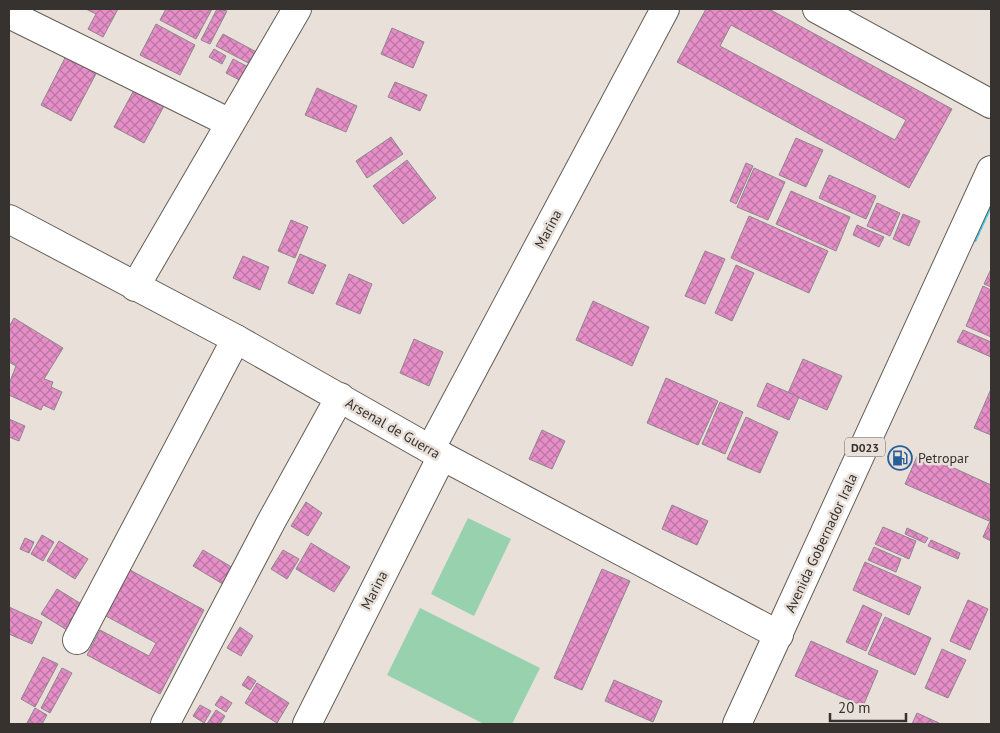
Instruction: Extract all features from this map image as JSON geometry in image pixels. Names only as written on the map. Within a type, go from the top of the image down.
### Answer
[{"type":"street","points":[[135,287],[297,9]]},
{"type":"street","name":"Marina","points":[[307,724],[436,452],[665,9]]},
{"type":"street","points":[[816,9],[991,104]]},
{"type":"street","points":[[9,14],[230,123]]},
{"type":"street","name":"Avenida Gobernador Irala","points":[[737,724],[991,170]]},
{"type":"street","name":"Arsenal de Guerra","points":[[9,219],[236,339],[436,452],[779,635]]},
{"type":"street","points":[[77,640],[236,339]]},
{"type":"street","points":[[165,724],[271,522],[340,397]]},
{"type":"green space","points":[[468,518],[511,539],[474,616],[431,594]]},
{"type":"green space","points":[[420,608],[540,668],[512,724],[484,724],[387,675]]},
{"type":"water","points":[[991,201],[991,209],[976,242],[973,241]]},
{"type":"building","points":[[86,9],[118,9],[103,37],[88,29],[96,14]]},
{"type":"building","points":[[166,9],[212,9],[196,39],[160,20]]},
{"type":"building","points":[[217,9],[227,11],[210,44],[201,40]]},
{"type":"building","points":[[706,9],[769,9],[952,109],[909,188],[677,62]],"holes":[[[731,25],[906,120],[895,140],[720,46]]]},
{"type":"building","points":[[156,24],[195,45],[180,75],[140,55]]},
{"type":"building","points":[[392,28],[424,42],[413,68],[381,54]]},
{"type":"building","points":[[223,34],[262,55],[256,67],[216,46]]},
{"type":"building","points":[[214,49],[226,56],[222,64],[209,57]]},
{"type":"building","points":[[67,54],[98,70],[71,121],[41,105]]},
{"type":"building","points":[[233,59],[252,69],[245,83],[226,73]]},
{"type":"building","points":[[395,82],[427,95],[420,111],[388,97]]},
{"type":"building","points":[[317,88],[357,106],[346,132],[305,115]]},
{"type":"building","points":[[134,90],[164,106],[144,143],[114,127]]},
{"type":"building","points":[[391,137],[403,154],[367,178],[356,161]]},
{"type":"building","points":[[796,138],[823,150],[806,187],[779,175]]},
{"type":"building","points":[[407,160],[436,198],[403,224],[373,186]]},
{"type":"building","points":[[746,163],[753,166],[736,204],[730,201]]},
{"type":"building","points":[[754,168],[785,182],[768,220],[737,207]]},
{"type":"building","points":[[829,175],[876,196],[866,219],[819,198]]},
{"type":"building","points":[[791,191],[850,217],[836,251],[776,224]]},
{"type":"building","points":[[877,203],[900,213],[890,236],[867,226]]},
{"type":"building","points":[[903,214],[920,221],[909,246],[893,239]]},
{"type":"building","points":[[749,216],[828,251],[809,293],[731,258]]},
{"type":"building","points":[[291,220],[308,227],[295,258],[278,251]]},
{"type":"building","points":[[857,225],[884,237],[879,247],[853,235]]},
{"type":"building","points":[[705,251],[725,259],[705,304],[685,296]]},
{"type":"building","points":[[300,254],[326,265],[313,294],[288,283]]},
{"type":"building","points":[[243,256],[269,267],[260,290],[233,278]]},
{"type":"building","points":[[736,265],[754,273],[732,321],[715,313]]},
{"type":"building","points":[[991,269],[991,287],[984,284]]},
{"type":"building","points":[[349,274],[372,284],[360,314],[336,304]]},
{"type":"building","points":[[983,286],[991,290],[991,337],[966,326]]},
{"type":"building","points":[[593,301],[649,327],[632,366],[576,340]]},
{"type":"building","points":[[14,318],[63,348],[44,379],[53,382],[51,387],[62,392],[54,410],[43,405],[41,410],[9,395],[9,384],[16,366],[9,362],[9,327]]},
{"type":"building","points":[[963,330],[991,342],[991,357],[957,342]]},
{"type":"building","points":[[414,339],[443,352],[429,386],[400,373]]},
{"type":"building","points":[[803,359],[842,376],[827,410],[788,393]]},
{"type":"building","points":[[666,378],[718,401],[698,445],[647,423]]},
{"type":"building","points":[[767,383],[799,397],[789,420],[757,406]]},
{"type":"building","points":[[991,389],[991,435],[974,428]]},
{"type":"building","points":[[720,402],[743,412],[725,454],[702,444]]},
{"type":"building","points":[[746,417],[778,432],[760,473],[727,459]]},
{"type":"building","points":[[9,419],[25,426],[19,441],[9,437]]},
{"type":"building","points":[[542,430],[565,441],[552,469],[529,459]]},
{"type":"building","points":[[919,452],[991,485],[991,516],[989,521],[905,484]]},
{"type":"building","points":[[306,502],[322,513],[308,536],[291,526]]},
{"type":"building","points":[[672,505],[708,521],[697,545],[662,529]]},
{"type":"building","points":[[991,519],[991,541],[983,537]]},
{"type":"building","points":[[883,527],[916,541],[909,559],[875,544]]},
{"type":"building","points":[[907,528],[928,538],[925,543],[905,534]]},
{"type":"building","points":[[42,535],[54,542],[43,561],[31,554]]},
{"type":"building","points":[[25,538],[34,542],[29,553],[20,549]]},
{"type":"building","points":[[931,540],[960,553],[958,559],[928,546]]},
{"type":"building","points":[[59,541],[88,559],[75,579],[47,561]]},
{"type":"building","points":[[311,543],[350,567],[334,592],[296,569]]},
{"type":"building","points":[[874,547],[901,559],[896,572],[868,560]]},
{"type":"building","points":[[203,550],[235,569],[226,586],[193,566]]},
{"type":"building","points":[[283,550],[299,559],[287,579],[271,569]]},
{"type":"building","points":[[865,562],[921,587],[909,615],[853,590]]},
{"type":"building","points":[[602,569],[630,581],[582,690],[554,678]]},
{"type":"building","points":[[130,570],[204,610],[160,694],[87,655],[100,630],[149,656],[156,643],[106,616]]},
{"type":"building","points":[[57,589],[83,605],[67,630],[41,614]]},
{"type":"building","points":[[968,600],[988,609],[970,650],[950,641]]},
{"type":"building","points":[[863,605],[882,614],[866,651],[846,642]]},
{"type":"building","points":[[9,607],[42,622],[32,644],[9,634]]},
{"type":"building","points":[[885,617],[931,638],[915,675],[868,654]]},
{"type":"building","points":[[240,627],[253,636],[241,656],[227,648]]},
{"type":"building","points":[[811,641],[878,671],[863,706],[795,676]]},
{"type":"building","points":[[942,649],[966,660],[948,698],[925,688]]},
{"type":"building","points":[[43,657],[58,664],[35,707],[21,699]]},
{"type":"building","points":[[62,668],[72,673],[50,713],[41,708]]},
{"type":"building","points":[[248,676],[256,681],[250,690],[242,685]]},
{"type":"building","points":[[614,680],[662,701],[653,722],[605,701]]},
{"type":"building","points":[[257,683],[289,703],[277,723],[245,703]]},
{"type":"building","points":[[221,696],[232,703],[226,712],[215,705]]},
{"type":"building","points":[[200,705],[211,711],[204,723],[193,716]]},
{"type":"building","points":[[35,708],[47,715],[42,724],[27,723]]},
{"type":"building","points":[[216,710],[225,716],[220,724],[207,724]]},
{"type":"building","points":[[917,713],[939,723],[912,724]]},
{"type":"place","name":"Petropar","points":[[900,458]]}]
